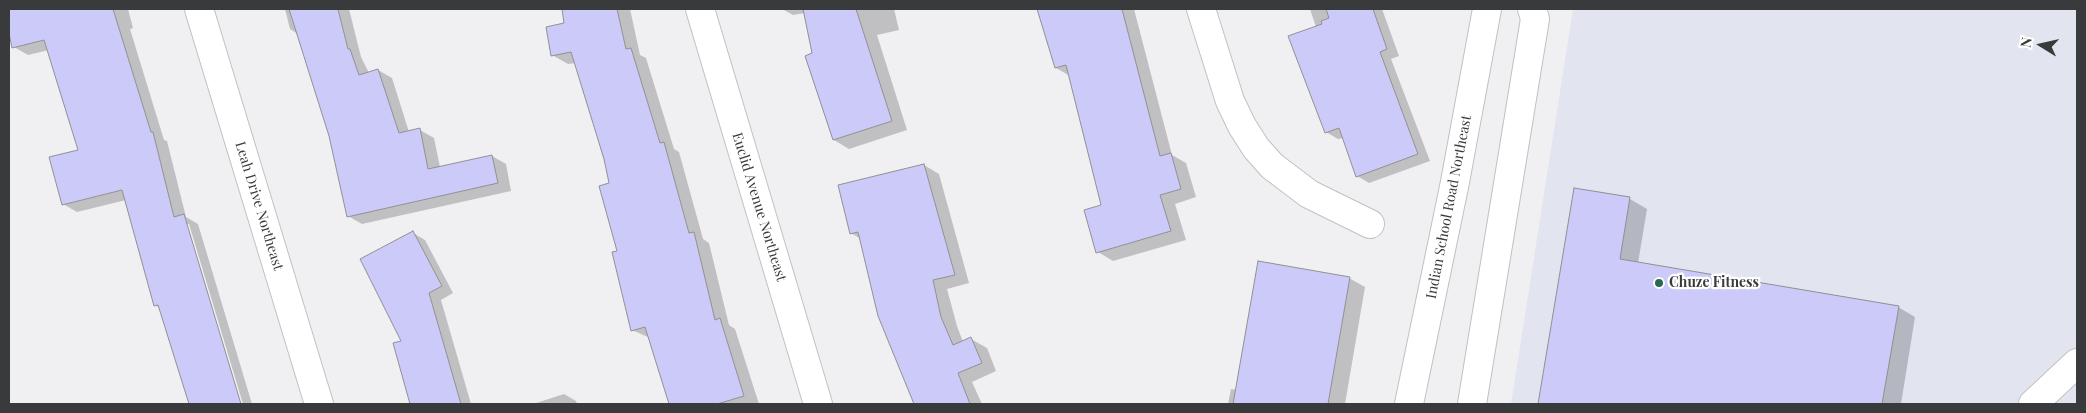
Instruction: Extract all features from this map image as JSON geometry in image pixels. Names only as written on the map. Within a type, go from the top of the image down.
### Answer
[{"type":"street","name":"Leah Drive Northeast","points":[[199,9],[319,404]]},
{"type":"street","name":"Euclid Avenue Northeast","points":[[700,9],[818,404]]},
{"type":"street","points":[[1201,9],[1230,101],[1242,126],[1256,148],[1272,166],[1309,194],[1370,224]]},
{"type":"street","name":"Indian School Road Northeast","points":[[1409,404],[1455,182],[1487,9]]},
{"type":"street","points":[[1472,404],[1535,19],[1532,9]]},
{"type":"street","points":[[2033,404],[2077,363]]},
{"type":"shaded area","points":[[1573,9],[2077,9],[2077,404],[1511,404]]},
{"type":"building","points":[[9,9],[113,9],[151,132],[153,132],[174,217],[184,214],[241,404],[189,404],[158,305],[154,306],[122,190],[62,205],[49,157],[78,150],[44,40],[12,48],[9,33]]},
{"type":"building","points":[[289,9],[338,9],[348,49],[350,49],[359,75],[378,69],[399,133],[420,128],[428,169],[492,155],[498,183],[347,217],[329,136]]},
{"type":"building","points":[[562,9],[617,9],[626,49],[631,48],[660,143],[664,142],[689,233],[694,232],[715,320],[720,318],[744,396],[717,404],[669,404],[645,327],[631,331],[612,252],[617,251],[599,186],[609,183],[604,159],[571,52],[551,56],[546,27],[564,23]]},
{"type":"building","points":[[803,9],[856,9],[892,121],[833,140],[805,56],[812,53]]},
{"type":"building","points":[[1037,9],[1122,9],[1160,156],[1171,153],[1181,189],[1160,195],[1171,231],[1096,253],[1084,210],[1101,205],[1066,65],[1055,68]]},
{"type":"building","points":[[1326,9],[1373,9],[1387,49],[1380,52],[1418,154],[1356,177],[1339,128],[1325,133],[1288,36],[1322,24],[1321,21],[1329,18]]},
{"type":"building","points":[[924,164],[955,275],[933,280],[941,317],[953,345],[971,337],[982,363],[958,373],[970,404],[914,404],[878,316],[858,232],[850,234],[838,185]]},
{"type":"building","name":"Chuze Fitness","points":[[1574,188],[1630,197],[1620,259],[1899,306],[1882,404],[1538,404]]},
{"type":"building","points":[[413,231],[442,286],[429,293],[461,404],[410,404],[393,343],[401,341],[360,259]]},
{"type":"building","points":[[1258,261],[1350,277],[1328,404],[1233,404]]},
{"type":"place","name":"Chuze Fitness","points":[[1659,283]]}]
